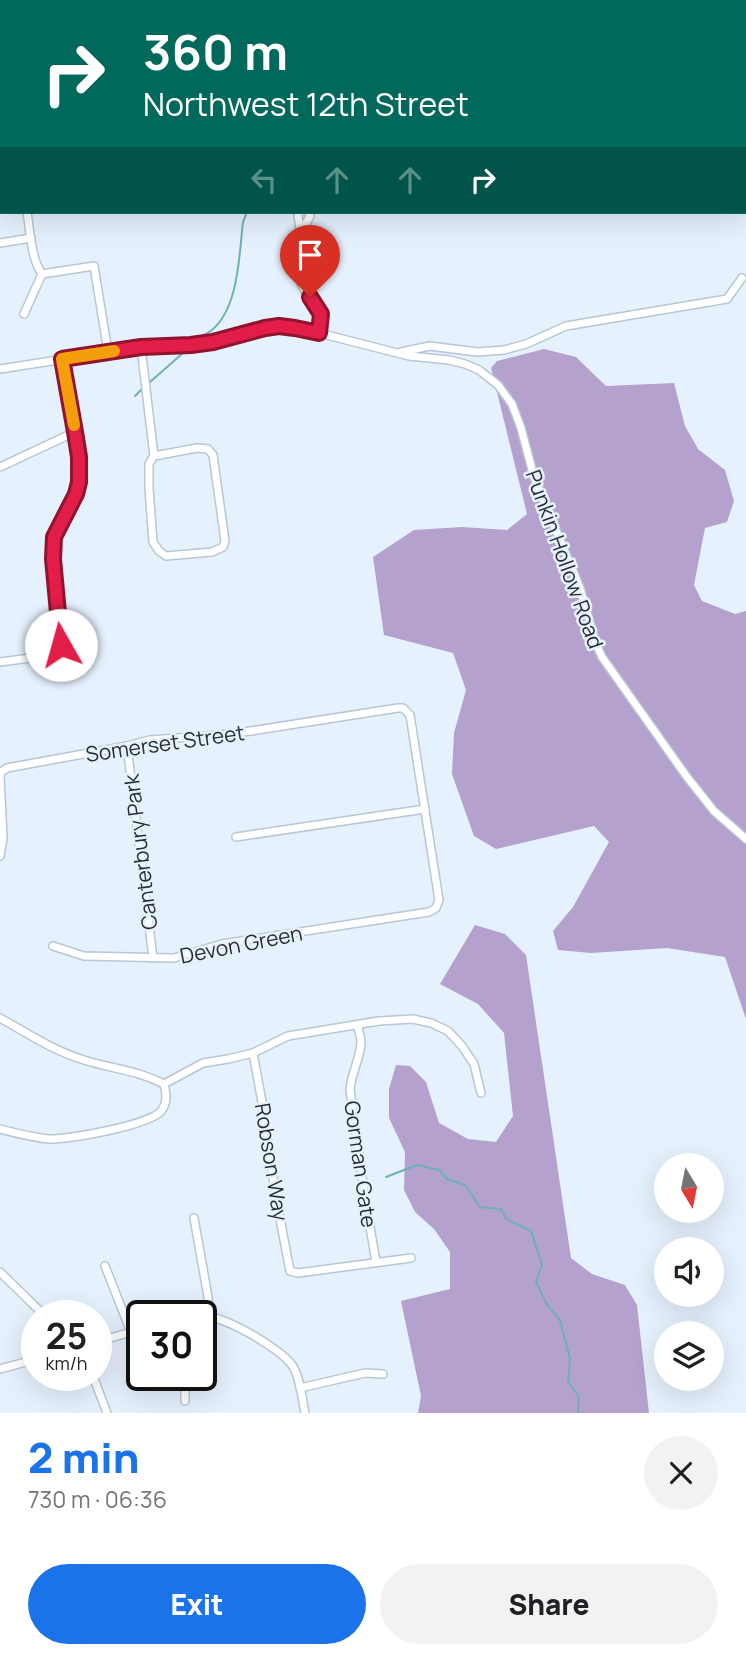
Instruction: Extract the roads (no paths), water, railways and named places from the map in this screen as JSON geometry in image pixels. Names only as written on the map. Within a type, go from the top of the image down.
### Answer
[{"type":"street","points":[[27,214],[38,269],[42,274]]},
{"type":"street","points":[[298,214],[301,234],[298,274],[302,286],[321,314],[319,333]]},
{"type":"street","points":[[301,234],[310,214]]},
{"type":"street","points":[[0,243],[31,238]]},
{"type":"street","points":[[42,274],[94,266],[108,352]]},
{"type":"street","points":[[24,314],[42,274]]},
{"type":"street","points":[[397,353],[430,346],[477,352],[504,350],[526,344],[566,326],[727,299],[742,278]]},
{"type":"street","name":"Punkin Hollow Road","points":[[0,369],[141,347],[213,342],[279,326],[319,333],[409,356],[449,360],[471,367],[489,377],[512,404],[534,477],[580,588],[602,657],[707,803],[746,839]]},
{"type":"street","points":[[141,347],[154,456],[149,464],[153,542],[166,556],[212,552],[223,547],[224,530],[213,455],[208,449],[197,448],[154,456]]},
{"type":"street","points":[[1,663],[60,654],[62,650],[53,559],[54,537],[76,494],[79,457],[62,359]]},
{"type":"street","points":[[0,467],[75,432]]},
{"type":"street","name":"Somerset Street","points":[[0,856],[3,838],[0,776],[3,770],[150,740],[231,734],[397,708],[403,708],[411,715],[425,809]]},
{"type":"street","name":"Canterbury Park","points":[[127,746],[153,958]]},
{"type":"street","points":[[236,837],[425,809]]},
{"type":"street","name":"Devon Green","points":[[53,946],[84,956],[174,958],[222,944],[429,912],[436,908],[439,900],[425,809]]},
{"type":"street","points":[[0,1018],[69,1055],[146,1075],[164,1084]]},
{"type":"street","points":[[164,1084],[203,1063],[253,1053],[288,1036],[391,1019],[413,1019],[448,1031],[474,1065],[481,1093]]},
{"type":"street","name":"Gorman Gate","points":[[357,1025],[362,1040],[350,1090],[376,1262]]},
{"type":"street","name":"Robson Way","points":[[253,1053],[290,1271],[298,1273],[376,1262]]},
{"type":"street","points":[[0,1129],[47,1139],[63,1139],[142,1122],[156,1116],[163,1109],[167,1098],[164,1084]]},
{"type":"street","points":[[194,1218],[207,1300]]},
{"type":"street","points":[[376,1262],[411,1258]]},
{"type":"street","points":[[105,1266],[126,1319]]},
{"type":"street","points":[[0,1272],[29,1300]]},
{"type":"street","points":[[217,1318],[279,1351],[294,1367],[305,1413]]},
{"type":"street","points":[[0,1369],[21,1363]]},
{"type":"street","points":[[300,1388],[365,1373],[383,1374]]},
{"type":"street","points":[[99,1391],[107,1413]]},
{"type":"street","points":[[185,1391],[185,1401]]},
{"type":"waterway","points":[[188,342],[212,330],[228,308],[239,265],[246,214]]},
{"type":"waterway","points":[[150,382],[184,350]]},
{"type":"waterway","points":[[135,396],[142,389]]},
{"type":"waterway","points":[[386,1177],[417,1165],[439,1170],[447,1179],[465,1185],[480,1207],[501,1209],[506,1219],[531,1231],[542,1265],[536,1282],[547,1305],[560,1320],[570,1359],[568,1381],[579,1397],[578,1413]]}]
